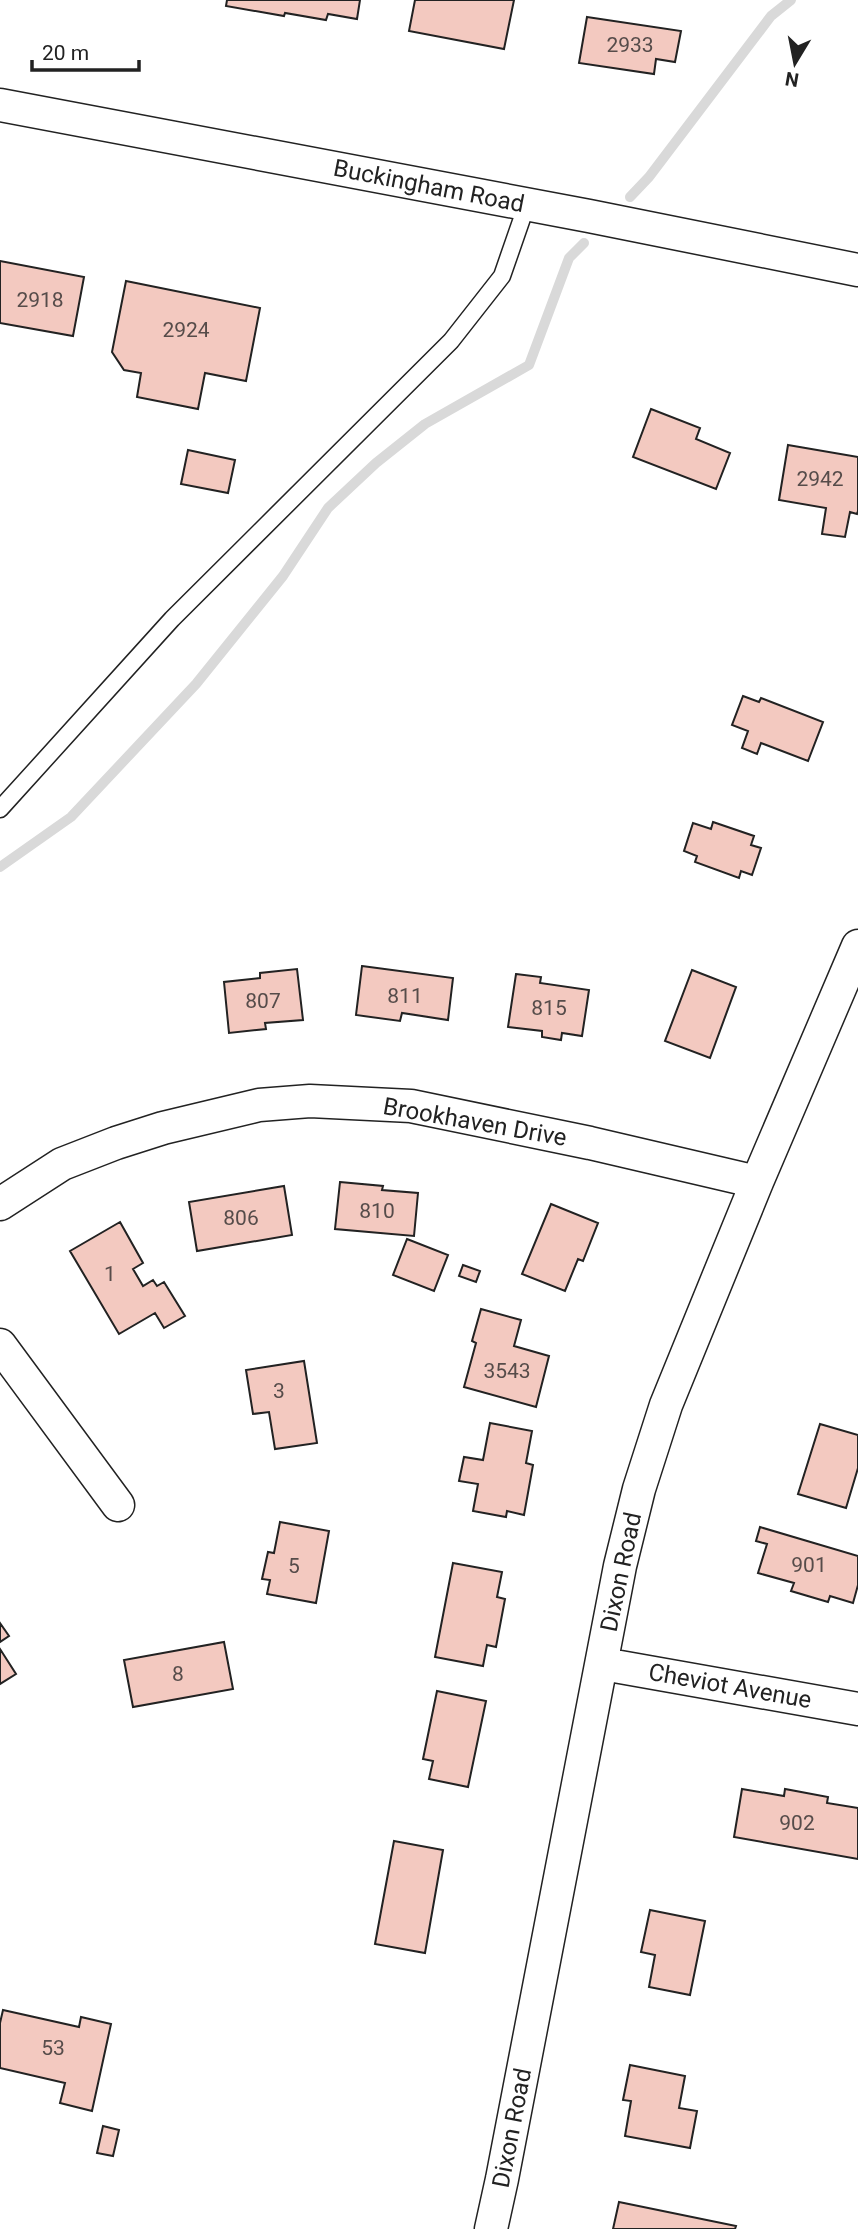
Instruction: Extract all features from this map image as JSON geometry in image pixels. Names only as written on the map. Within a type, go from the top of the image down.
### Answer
[{"type":"street","name":"Buckingham Road","points":[[0,105],[527,204],[858,270]]},
{"type":"street","name":"Dixon Road","points":[[491,2229],[620,1566],[639,1489],[666,1405],[757,1182],[858,946]]},
{"type":"street","name":"Brookhaven Drive","points":[[0,1204],[62,1164],[116,1143],[163,1128],[259,1105],[310,1101],[411,1106],[590,1143],[757,1182]]},
{"type":"street","points":[[0,1345],[118,1505]]},
{"type":"street","name":"Cheviot Avenue","points":[[603,1664],[858,1709]]},
{"type":"lane","points":[[0,809],[172,619],[451,341],[502,275],[527,204]]},
{"type":"building","points":[[227,0],[360,0],[357,19],[328,14],[326,20],[226,6]]},
{"type":"building","points":[[415,0],[514,0],[504,49],[409,31]]},
{"type":"building","points":[[587,17],[681,31],[675,62],[656,59],[654,74],[579,63]]},
{"type":"building","points":[[0,261],[84,277],[73,336],[0,323]]},
{"type":"building","points":[[126,281],[260,308],[246,381],[205,373],[198,409],[137,397],[141,373],[124,370],[112,352]]},
{"type":"building","points":[[651,409],[700,428],[696,439],[730,453],[716,489],[633,457]]},
{"type":"building","points":[[788,445],[858,457],[858,511],[857,514],[850,512],[845,537],[822,534],[826,508],[779,500]]},
{"type":"building","points":[[188,450],[235,460],[228,493],[181,484]]},
{"type":"building","points":[[743,696],[759,702],[761,698],[823,722],[808,761],[761,743],[757,754],[742,748],[748,731],[732,725]]},
{"type":"building","points":[[713,822],[754,836],[751,845],[761,848],[752,875],[741,871],[739,878],[695,862],[697,856],[684,851],[693,823],[711,829]]},
{"type":"building","points":[[362,966],[453,978],[448,1020],[402,1013],[400,1021],[356,1015]]},
{"type":"building","points":[[297,969],[303,1020],[265,1023],[266,1029],[229,1033],[224,982],[260,978],[260,973]]},
{"type":"building","points":[[692,970],[736,987],[710,1058],[665,1041]]},
{"type":"building","points":[[516,974],[541,977],[540,983],[589,990],[582,1036],[562,1033],[561,1040],[542,1037],[542,1031],[508,1027]]},
{"type":"building","points":[[340,1182],[418,1193],[414,1236],[335,1229]]},
{"type":"building","points":[[284,1186],[292,1235],[197,1251],[189,1202]]},
{"type":"building","points":[[551,1204],[598,1223],[583,1261],[578,1259],[565,1291],[522,1274]]},
{"type":"building","points":[[120,1222],[143,1263],[133,1269],[143,1286],[153,1280],[157,1286],[164,1282],[185,1316],[164,1328],[155,1313],[119,1334],[70,1251]]},
{"type":"building","points":[[407,1239],[448,1255],[434,1291],[393,1275]]},
{"type":"building","points":[[463,1265],[480,1271],[476,1282],[459,1276]]},
{"type":"building","points":[[481,1309],[521,1320],[514,1346],[549,1356],[536,1407],[464,1387],[476,1343],[472,1341]]},
{"type":"building","points":[[304,1361],[317,1443],[275,1449],[269,1412],[253,1414],[246,1370]]},
{"type":"building","points":[[490,1423],[532,1431],[526,1463],[533,1465],[524,1515],[507,1511],[506,1517],[473,1511],[478,1484],[459,1481],[464,1457],[483,1460]]},
{"type":"building","points":[[820,1424],[858,1435],[858,1468],[846,1508],[798,1494]]},
{"type":"building","points":[[280,1522],[329,1531],[316,1603],[267,1594],[270,1580],[262,1579],[268,1552],[274,1553]]},
{"type":"building","points":[[760,1527],[858,1556],[858,1585],[853,1603],[830,1596],[828,1602],[791,1591],[794,1583],[758,1573],[767,1544],[756,1541]]},
{"type":"building","points":[[453,1563],[502,1572],[497,1597],[505,1599],[496,1647],[487,1645],[483,1666],[435,1657]]},
{"type":"building","points":[[0,1623],[9,1636],[0,1642]]},
{"type":"building","points":[[224,1642],[233,1689],[133,1707],[124,1660]]},
{"type":"building","points":[[0,1649],[16,1674],[0,1684]]},
{"type":"building","points":[[437,1691],[486,1701],[468,1787],[429,1779],[433,1761],[423,1759]]},
{"type":"building","points":[[742,1789],[784,1796],[785,1789],[828,1797],[827,1803],[858,1808],[858,1859],[734,1837]]},
{"type":"building","points":[[394,1841],[443,1850],[425,1953],[375,1944]]},
{"type":"building","points":[[650,1910],[705,1921],[690,1995],[649,1987],[655,1955],[641,1952]]},
{"type":"building","points":[[3,2010],[79,2027],[81,2017],[111,2024],[92,2111],[60,2103],[65,2083],[0,2068],[0,2023]]},
{"type":"building","points":[[630,2065],[685,2076],[679,2108],[697,2111],[690,2148],[625,2136],[631,2101],[623,2100]]},
{"type":"building","points":[[103,2126],[119,2130],[113,2156],[97,2153]]},
{"type":"building","points":[[619,2202],[736,2226],[735,2229],[613,2229]]},
{"type":"waterway","points":[[630,197],[649,177],[771,16],[791,0]]},
{"type":"waterway","points":[[0,867],[71,817],[196,684],[283,576],[328,508],[376,463],[425,424],[529,365],[569,258],[584,243]]}]
